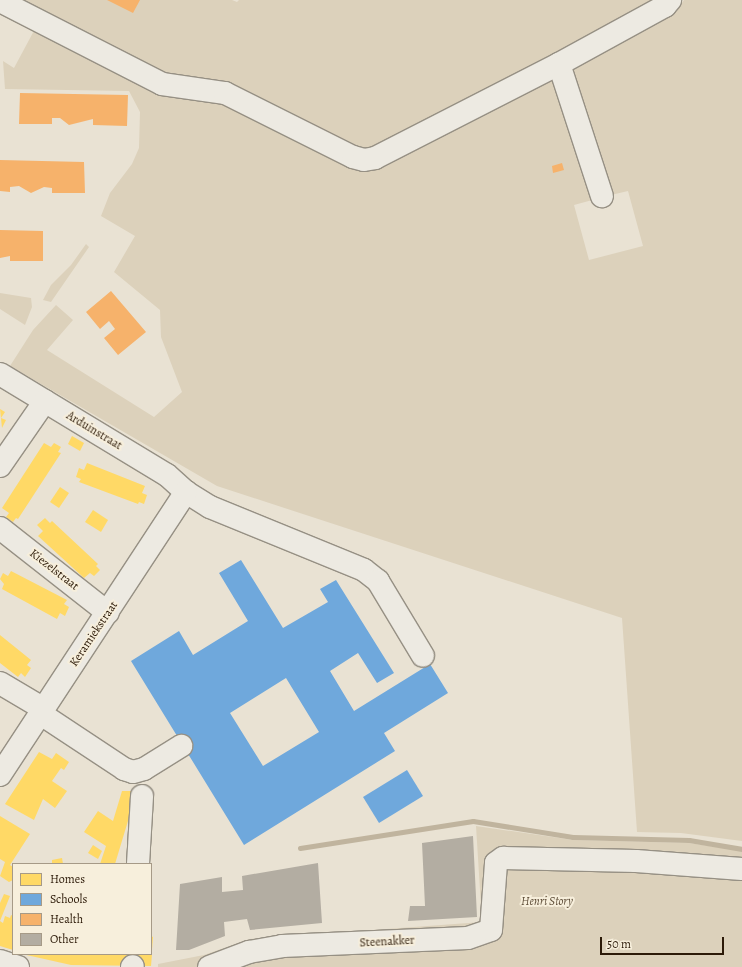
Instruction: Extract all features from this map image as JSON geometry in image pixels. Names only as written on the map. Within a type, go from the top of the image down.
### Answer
[{"type":"street","points":[[0,1],[162,84],[225,93],[353,157],[364,160],[375,158],[560,64],[665,6],[670,0]]},
{"type":"street","points":[[560,64],[602,196]]},
{"type":"street","name":"Arduinstraat","points":[[0,374],[167,475],[186,492],[210,506],[364,570],[378,581],[423,656]]},
{"type":"street","points":[[0,466],[45,401]]},
{"type":"street","name":"Keramiekstraat","points":[[0,775],[108,613],[186,492]]},
{"type":"street","name":"Kiezelstraat","points":[[0,528],[108,613]]},
{"type":"street","points":[[0,683],[124,769],[133,772],[144,769],[181,746]]},
{"type":"street","points":[[138,863],[142,796]]},
{"type":"street","name":"Steenakker","points":[[209,967],[249,952],[282,946],[468,938],[491,930],[496,863],[503,858],[636,861],[742,869]]},
{"type":"street","points":[[0,961],[18,967]]},
{"type":"green space","points":[[13,0],[232,0],[237,2],[239,0],[661,0],[364,152],[163,76]]},
{"type":"green space","points":[[684,0],[742,0],[742,841],[681,833],[637,832],[622,618],[217,486],[10,366],[33,330],[56,305],[73,320],[47,350],[154,417],[182,392],[161,337],[160,310],[114,272],[135,236],[101,216],[110,193],[132,164],[139,148],[140,112],[129,91],[5,89],[3,61],[14,68],[36,27],[221,103],[349,168],[363,171],[379,168],[557,76],[596,199],[574,205],[589,260],[643,246],[628,191],[611,195],[570,68],[673,15]]},
{"type":"green space","points":[[86,244],[89,247],[51,302],[43,300],[51,285],[71,265]]},
{"type":"green space","points":[[0,293],[31,298],[32,307],[25,325],[0,309]]},
{"type":"green space","name":"Henri Story","points":[[476,826],[573,840],[689,843],[742,851],[742,967],[158,967],[158,964],[204,955],[250,939],[482,922]]},
{"type":"building: Homes","points":[[0,409],[5,412],[1,418],[6,420],[2,428]]},
{"type":"building: Homes","points":[[72,436],[84,443],[80,451],[68,444]]},
{"type":"building: Homes","points":[[44,443],[51,447],[54,443],[61,447],[58,452],[61,453],[18,519],[16,518],[13,522],[6,517],[9,513],[2,508]]},
{"type":"building: Homes","points":[[87,463],[145,486],[142,493],[147,495],[144,504],[139,502],[138,504],[79,482],[81,479],[76,477],[79,468],[84,470]]},
{"type":"building: Homes","points":[[60,487],[69,493],[59,508],[50,502]]},
{"type":"building: Homes","points":[[93,510],[108,520],[101,532],[85,522]]},
{"type":"building: Homes","points":[[45,518],[50,523],[52,521],[98,564],[96,566],[100,570],[94,576],[90,573],[84,578],[38,536],[43,531],[37,525]]},
{"type":"building: Homes","points":[[11,571],[67,600],[64,604],[69,607],[65,616],[60,613],[57,619],[2,589],[4,584],[0,579],[3,573],[8,576]]},
{"type":"building: Homes","points":[[0,635],[31,660],[27,665],[31,668],[25,677],[21,673],[18,677],[0,663]]},
{"type":"building: Homes","points":[[39,752],[52,759],[56,753],[69,762],[64,770],[61,768],[52,781],[67,791],[55,808],[43,799],[34,820],[5,804]]},
{"type":"building: Homes","points":[[122,791],[137,791],[115,863],[100,863],[106,846],[84,832],[98,811],[113,821]]},
{"type":"building: Homes","points":[[0,816],[30,834],[10,865],[12,866],[12,880],[9,882],[0,876],[5,862],[0,859]]},
{"type":"building: Homes","points":[[93,845],[102,851],[98,859],[88,853]]},
{"type":"building: Homes","points":[[62,858],[63,863],[52,863],[52,860]]},
{"type":"building: Homes","points":[[4,894],[10,896],[0,921],[0,903]]},
{"type":"building: Homes","points":[[5,916],[10,918],[12,916],[12,950],[0,946],[0,921],[3,923]]},
{"type":"building: Homes","points":[[26,955],[152,955],[151,966],[71,965]]},
{"type":"building: Schools","points":[[241,560],[283,628],[328,602],[320,589],[336,580],[394,673],[377,683],[358,653],[330,671],[354,711],[430,664],[448,693],[384,733],[395,751],[244,845],[131,661],[179,631],[193,655],[248,621],[219,573]],"holes":[[[286,678],[319,732],[263,766],[230,713]]]},
{"type":"building: Schools","points":[[407,770],[423,796],[379,823],[363,797]]},
{"type":"building: Health","points":[[107,0],[140,0],[133,13]]},
{"type":"building: Health","points":[[20,93],[128,95],[127,126],[93,125],[93,119],[69,125],[60,118],[52,118],[52,124],[19,124]]},
{"type":"building: Health","points":[[0,160],[84,162],[85,193],[52,193],[52,188],[44,187],[31,193],[19,186],[10,187],[10,192],[0,191]]},
{"type":"building: Health","points":[[562,163],[564,170],[553,173],[552,166]]},
{"type":"building: Health","points":[[0,230],[43,231],[43,261],[10,261],[10,256],[0,258]]},
{"type":"building: Health","points":[[111,291],[146,332],[118,355],[104,338],[115,329],[109,321],[100,329],[86,312]]},
{"type":"building: Other","points":[[473,836],[477,917],[408,921],[410,906],[425,906],[422,843]]},
{"type":"building: Other","points":[[318,863],[322,923],[250,930],[247,919],[224,922],[225,936],[189,950],[176,950],[180,884],[222,877],[222,892],[243,890],[242,876]]},
{"type":"waterway","points":[[300,848],[473,821],[573,837],[689,840],[742,849]]}]
